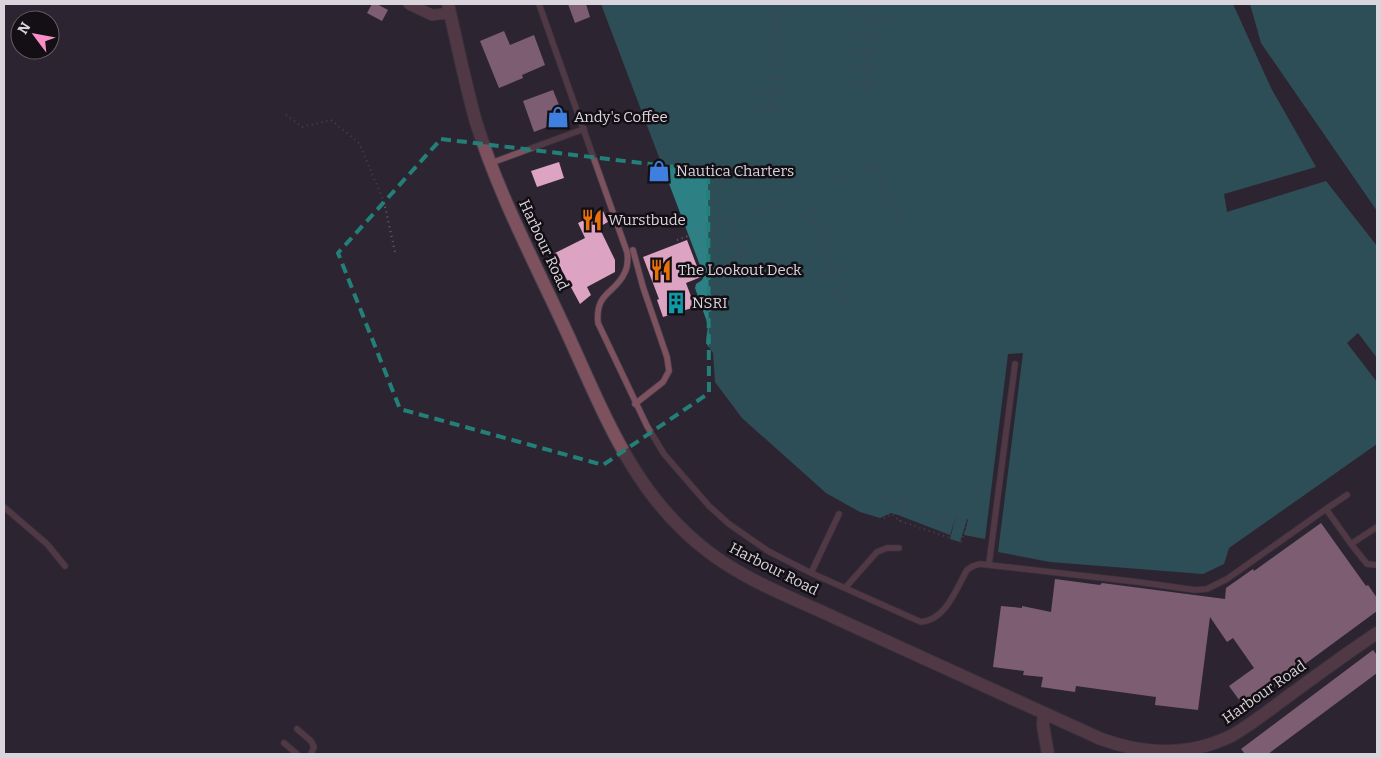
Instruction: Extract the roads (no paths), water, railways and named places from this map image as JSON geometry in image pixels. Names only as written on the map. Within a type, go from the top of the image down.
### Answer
[{"type":"street","points":[[410,4],[432,15],[449,8]]},
{"type":"street","name":"Harbour Road","points":[[449,8],[476,122],[491,162],[520,234],[619,446],[644,486],[670,518],[684,532],[734,570],[1044,713],[1102,739],[1132,749],[1165,752],[1198,748],[1232,735],[1377,633]]},
{"type":"street","points":[[1044,713],[1043,726],[1048,754]]},
{"type":"lane","points":[[539,4],[628,252],[626,271],[619,282],[604,296],[597,316],[598,323],[635,404],[664,454],[709,506],[729,524],[768,551],[811,573],[915,620],[929,622],[939,615],[967,570],[973,566],[989,564],[1194,590],[1207,589],[1227,579],[1347,495]]},
{"type":"lane","points":[[491,162],[584,129]]},
{"type":"lane","points":[[633,250],[643,287],[667,357],[669,371],[663,382],[635,404]]},
{"type":"lane","points":[[989,564],[1015,364]]},
{"type":"lane","points":[[4,508],[47,544],[65,566]]},
{"type":"lane","points":[[1326,509],[1367,564],[1377,565]]},
{"type":"lane","points":[[811,573],[839,514]]},
{"type":"lane","points":[[1351,544],[1377,527]]},
{"type":"lane","points":[[845,588],[877,552],[887,548],[900,548]]},
{"type":"lane","points":[[297,729],[312,741],[314,747],[311,754]]},
{"type":"lane","points":[[284,743],[297,754]]},
{"type":"place","name":"Andy's Coffee","points":[[558,117]]},
{"type":"place","name":"Nautica Charters","points":[[659,171]]},
{"type":"place","name":"Wurstbude","points":[[592,220]]},
{"type":"place","name":"The Lookout Deck","points":[[661,270]]},
{"type":"place","name":"NSRI","points":[[676,303]]}]
